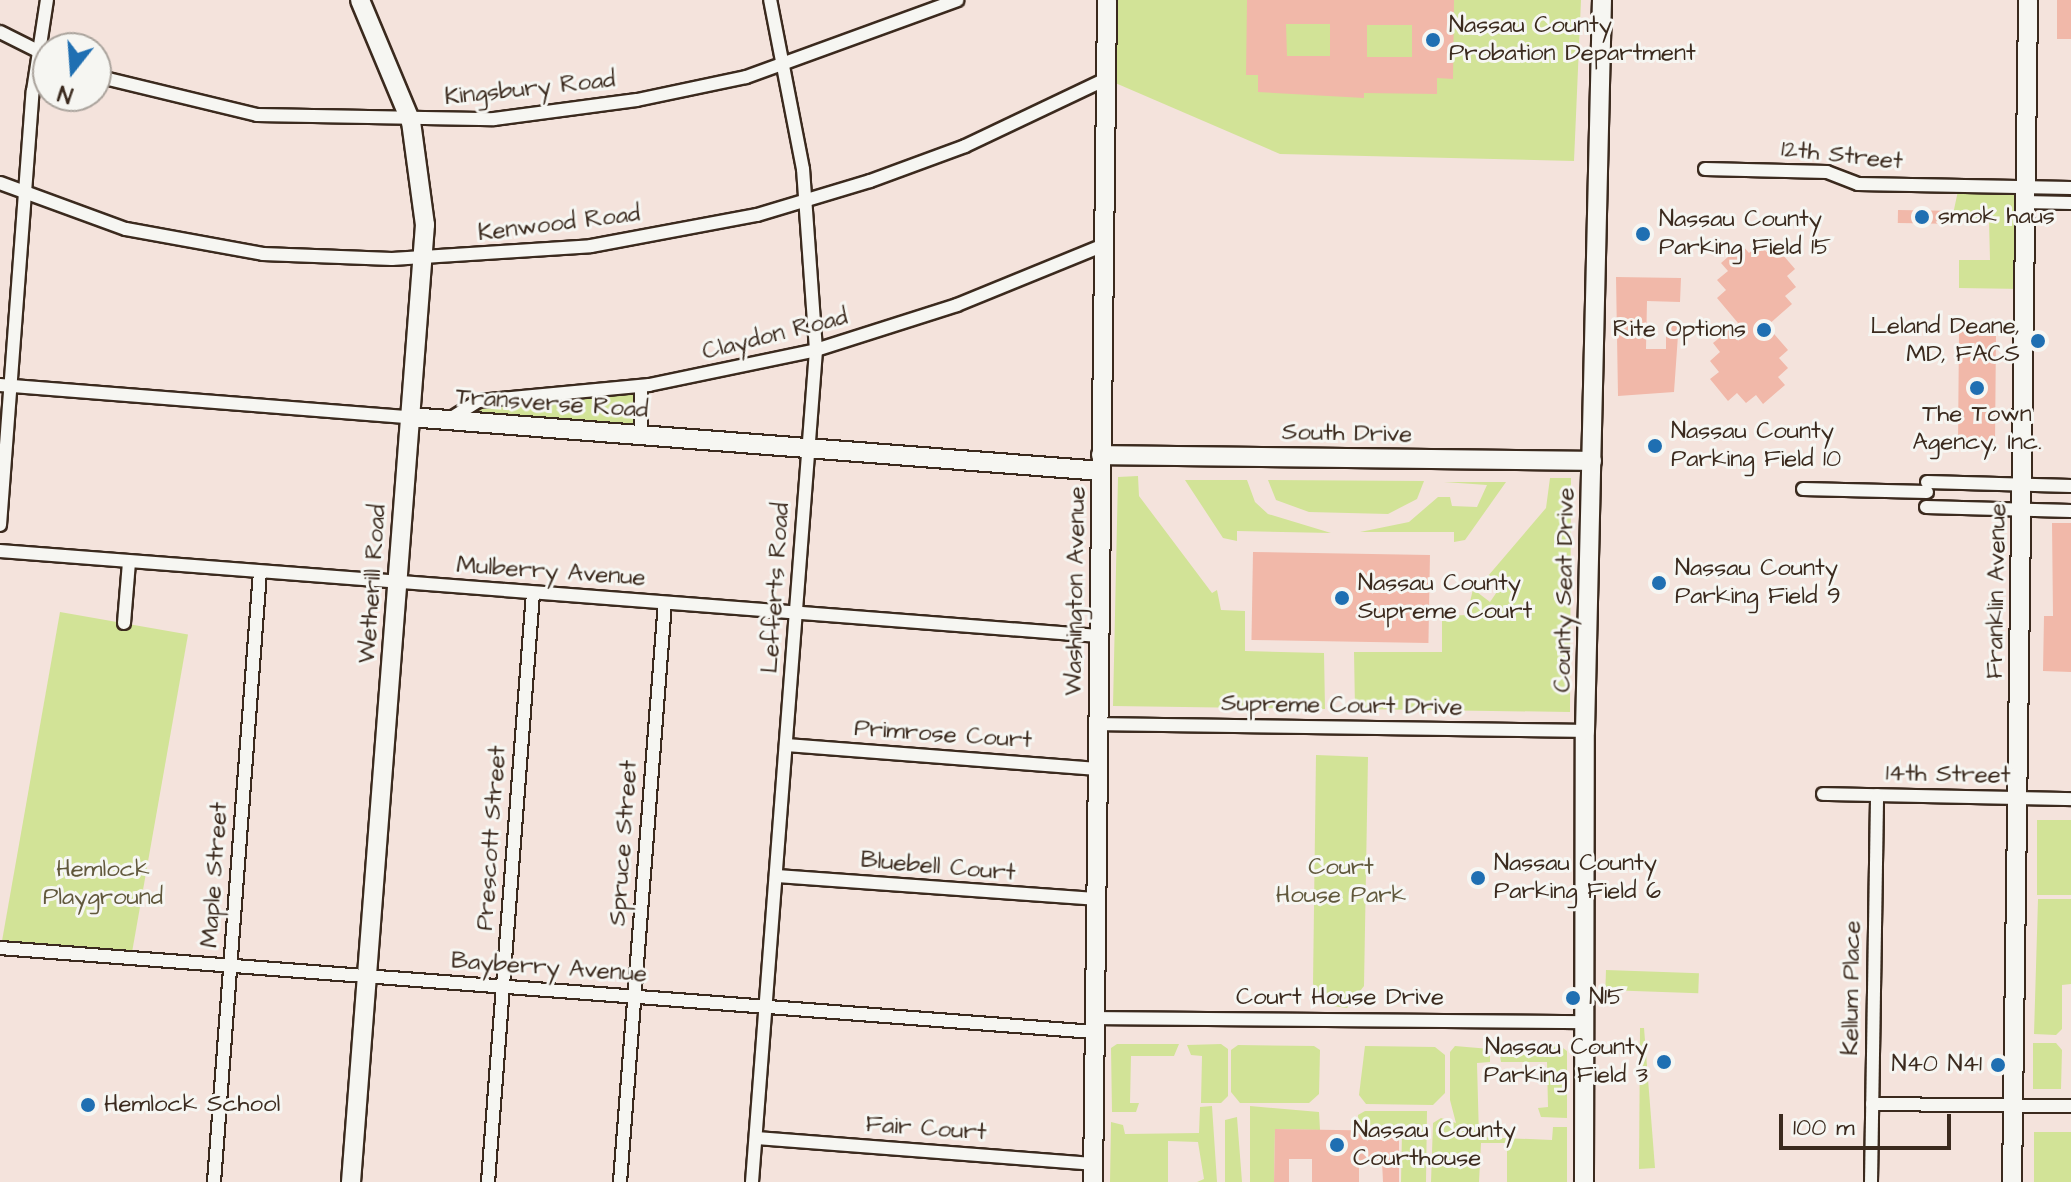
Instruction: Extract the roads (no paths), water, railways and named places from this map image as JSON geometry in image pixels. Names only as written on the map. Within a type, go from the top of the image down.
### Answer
[{"type":"street","points":[[45,32],[47,0]]},
{"type":"street","name":"Wetherill Road","points":[[351,1182],[421,258],[423,189],[411,122],[360,0]]},
{"type":"street","name":"Lefferts Road","points":[[752,1182],[816,350],[806,201],[770,0]]},
{"type":"street","name":"Kingsbury Road","points":[[112,80],[244,114],[411,122],[592,108],[784,65],[957,0]]},
{"type":"street","name":"Washington Avenue","points":[[1093,1173],[1107,0]]},
{"type":"street","name":"County Seat Drive","points":[[1584,1182],[1585,731],[1602,0]]},
{"type":"street","name":"Franklin Avenue","points":[[2012,1182],[2028,0]]},
{"type":"street","points":[[0,32],[32,48]]},
{"type":"street","name":"Kenwood Road","points":[[0,183],[25,195],[126,229],[208,247],[304,257],[421,258],[591,246],[806,201],[965,146],[1106,79]]},
{"type":"street","points":[[0,525],[5,385],[14,349],[25,195],[36,112]]},
{"type":"street","name":"12th Street","points":[[1705,169],[1827,172],[1858,184],[2024,194],[2071,203]]},
{"type":"street","name":"12th Street","points":[[2024,194],[2071,188]]},
{"type":"street","name":"Claydon Road","points":[[448,420],[479,401],[641,386],[816,350],[957,305],[1104,245]]},
{"type":"street","points":[[0,343],[14,349]]},
{"type":"street","name":"Transverse Road","points":[[5,385],[809,448],[1101,463]]},
{"type":"street","points":[[641,386],[641,435]]},
{"type":"street","name":"South Drive","points":[[1101,463],[1592,461]]},
{"type":"street","points":[[1803,489],[2071,486]]},
{"type":"street","points":[[1926,507],[2071,511]]},
{"type":"street","name":"Mulberry Avenue","points":[[0,551],[1099,636]]},
{"type":"street","points":[[124,623],[129,562]]},
{"type":"street","name":"Maple Street","points":[[214,1182],[260,572]]},
{"type":"street","name":"Prescott Street","points":[[488,1182],[533,593]]},
{"type":"street","name":"Spruce Street","points":[[620,1182],[665,603]]},
{"type":"street","name":"Supreme Court Drive","points":[[1098,724],[1585,731]]},
{"type":"street","name":"Primrose Court","points":[[786,745],[1098,769]]},
{"type":"street","name":"14th Street","points":[[1823,794],[2071,799]]},
{"type":"street","name":"Kellum Place","points":[[1871,1182],[1877,795]]},
{"type":"street","name":"Bluebell Court","points":[[776,876],[1096,899]]},
{"type":"street","name":"Bayberry Avenue","points":[[0,948],[766,1007],[1094,1025]]},
{"type":"street","name":"Court House Drive","points":[[1094,1025],[1586,1022]]},
{"type":"street","points":[[1872,1104],[2071,1106]]},
{"type":"street","name":"Fair Court","points":[[756,1138],[1093,1173]]},
{"type":"place","name":"Nassau County Probation Department","points":[[1433,40]]},
{"type":"place","name":"smok haus","points":[[1922,217]]},
{"type":"place","name":"Nassau County Parking Field 15","points":[[1643,234]]},
{"type":"place","name":"Rite Options","points":[[1764,330]]},
{"type":"place","name":"Leland Deane, MD, FACS","points":[[2038,341]]},
{"type":"place","name":"The Town Agency, Inc.","points":[[1977,388]]},
{"type":"place","name":"Nassau County Parking Field 10","points":[[1655,446]]},
{"type":"place","name":"Nassau County Parking Field 9","points":[[1659,583]]},
{"type":"place","name":"Nassau County Supreme Court","points":[[1342,598]]},
{"type":"place","name":"Nassau County Parking Field 6","points":[[1478,878]]},
{"type":"place","name":"N15","points":[[1573,998]]},
{"type":"place","name":"Nassau County Parking Field 3","points":[[1664,1062]]},
{"type":"place","name":"N40 N41","points":[[1998,1065]]},
{"type":"place","name":"Hemlock School","points":[[88,1105]]},
{"type":"place","name":"Nassau County Courthouse","points":[[1337,1145]]},
{"type":"park label","name":"Court House Park","points":[[1341,882]]},
{"type":"park label","name":"Hemlock Playground","points":[[103,884]]}]
